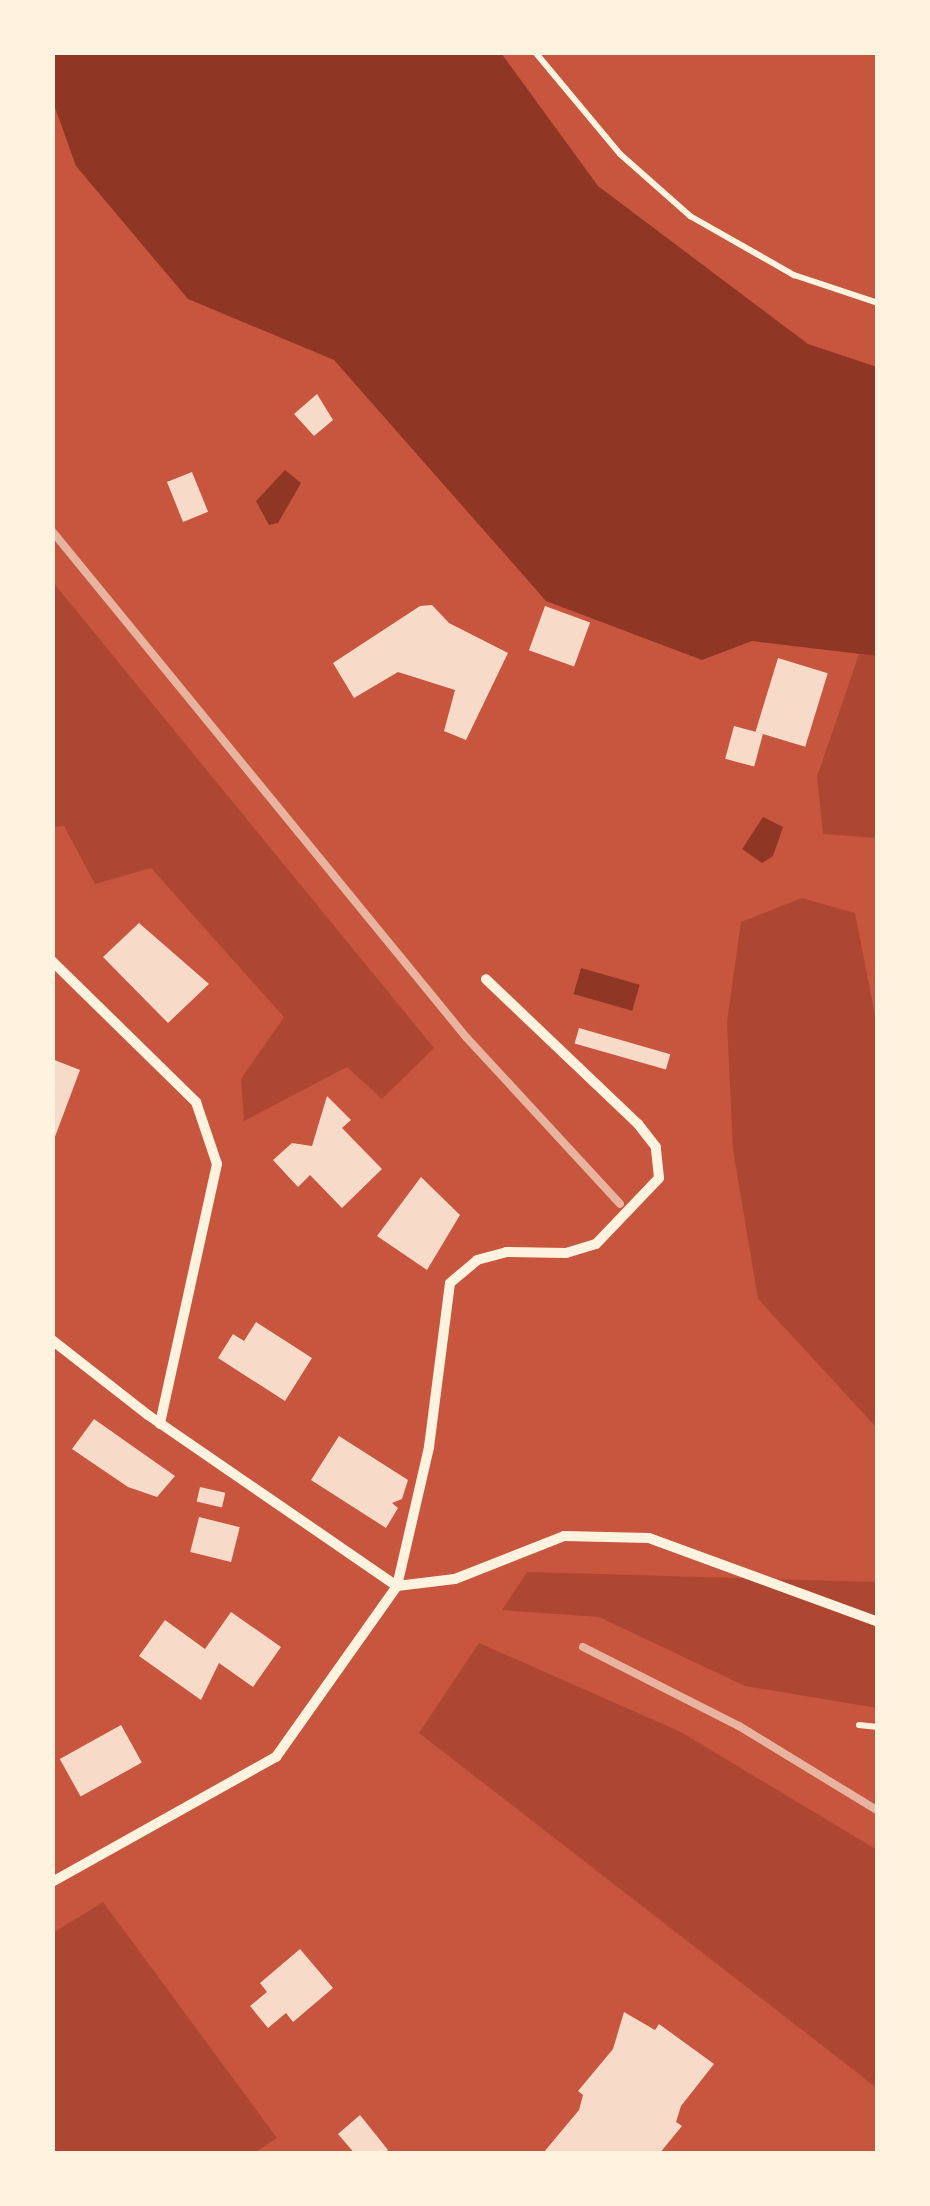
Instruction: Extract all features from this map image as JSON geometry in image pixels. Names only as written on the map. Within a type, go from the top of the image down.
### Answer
[{"type":"street","points":[[52,961],[196,1102],[217,1164],[160,1424]]},
{"type":"street","points":[[52,1882],[276,1757],[397,1586],[429,1446],[450,1283],[478,1260],[506,1252],[566,1253],[596,1244],[659,1178],[656,1147],[638,1124],[504,1004],[486,979]]},
{"type":"street","points":[[52,1340],[160,1424],[397,1586],[455,1579],[564,1536],[650,1538],[878,1622]]},
{"type":"path","points":[[535,52],[620,154],[690,216],[794,275],[878,302]]},
{"type":"path","points":[[859,1726],[878,1728]]},
{"type":"shaded area","points":[[53,52],[501,53],[598,186],[808,344],[877,367],[877,656],[752,641],[702,660],[546,601],[334,360],[188,299],[76,166],[53,102]]},
{"type":"shaded area","points":[[285,470],[301,483],[278,523],[269,525],[256,501]]},
{"type":"shaded area","points":[[52,581],[434,1048],[382,1099],[347,1067],[244,1121],[241,1079],[284,1017],[151,868],[95,884],[64,826],[53,827]]},
{"type":"shaded area","points":[[859,654],[877,656],[877,838],[823,834],[817,777]]},
{"type":"shaded area","points":[[763,817],[783,827],[773,856],[762,863],[742,849]]},
{"type":"shaded area","points":[[802,898],[855,913],[877,1025],[875,1426],[758,1299],[733,1150],[727,1022],[741,922]]},
{"type":"shaded area","points":[[581,968],[640,985],[632,1011],[574,994]]},
{"type":"shaded area","points":[[527,1572],[877,1582],[877,1708],[745,1686],[599,1617],[502,1610]]},
{"type":"shaded area","points":[[479,1643],[681,1732],[877,1850],[877,2088],[419,1733]]},
{"type":"shaded area","points":[[103,1902],[277,2138],[254,2153],[53,2153],[53,1933]]},
{"type":"building","points":[[317,394],[333,420],[314,436],[294,414]]},
{"type":"building","points":[[192,472],[208,512],[183,522],[167,482]]},
{"type":"building","points":[[432,605],[449,623],[508,653],[466,740],[444,731],[455,690],[398,672],[354,698],[333,663],[420,606]]},
{"type":"building","points":[[545,606],[590,622],[574,667],[529,650]]},
{"type":"building","points":[[778,658],[828,673],[805,747],[755,732]]},
{"type":"building","points":[[734,726],[763,734],[754,767],[725,759]]},
{"type":"building","points":[[139,923],[209,984],[168,1023],[103,957]]},
{"type":"building","points":[[579,1028],[670,1054],[666,1070],[575,1043]]},
{"type":"building","points":[[52,1059],[80,1070],[53,1142],[52,1142]]},
{"type":"building","points":[[327,1096],[351,1120],[342,1128],[382,1169],[342,1208],[310,1175],[298,1187],[273,1160],[292,1143],[312,1146]]},
{"type":"building","points":[[421,1177],[460,1215],[427,1270],[377,1236]]},
{"type":"building","points":[[256,1322],[312,1358],[285,1401],[218,1358],[233,1334],[244,1341]]},
{"type":"building","points":[[94,1419],[175,1476],[157,1497],[128,1487],[72,1449]]},
{"type":"building","points":[[339,1436],[408,1480],[402,1499],[392,1503],[398,1508],[386,1528],[311,1480]]},
{"type":"building","points":[[200,1487],[225,1493],[222,1507],[197,1502]]},
{"type":"building","points":[[199,1517],[240,1527],[231,1562],[190,1552]]},
{"type":"building","points":[[231,1612],[281,1647],[253,1687],[219,1663],[201,1700],[139,1656],[165,1620],[205,1649]]},
{"type":"building","points":[[121,1725],[142,1763],[81,1797],[60,1759]]},
{"type":"building","points":[[300,1949],[333,1988],[293,2022],[286,2013],[268,2028],[250,2006],[267,1992],[260,1983]]},
{"type":"building","points":[[624,2012],[655,2030],[659,2024],[714,2064],[681,2106],[676,2122],[682,2126],[659,2154],[544,2152],[579,2110],[583,2095],[578,2091],[613,2049]]},
{"type":"building","points":[[360,2115],[388,2150],[384,2154],[355,2154],[338,2134]]},
{"type":"railway","points":[[52,531],[466,1037],[620,1204]]},
{"type":"railway","points":[[583,1647],[739,1726],[878,1811]]}]
